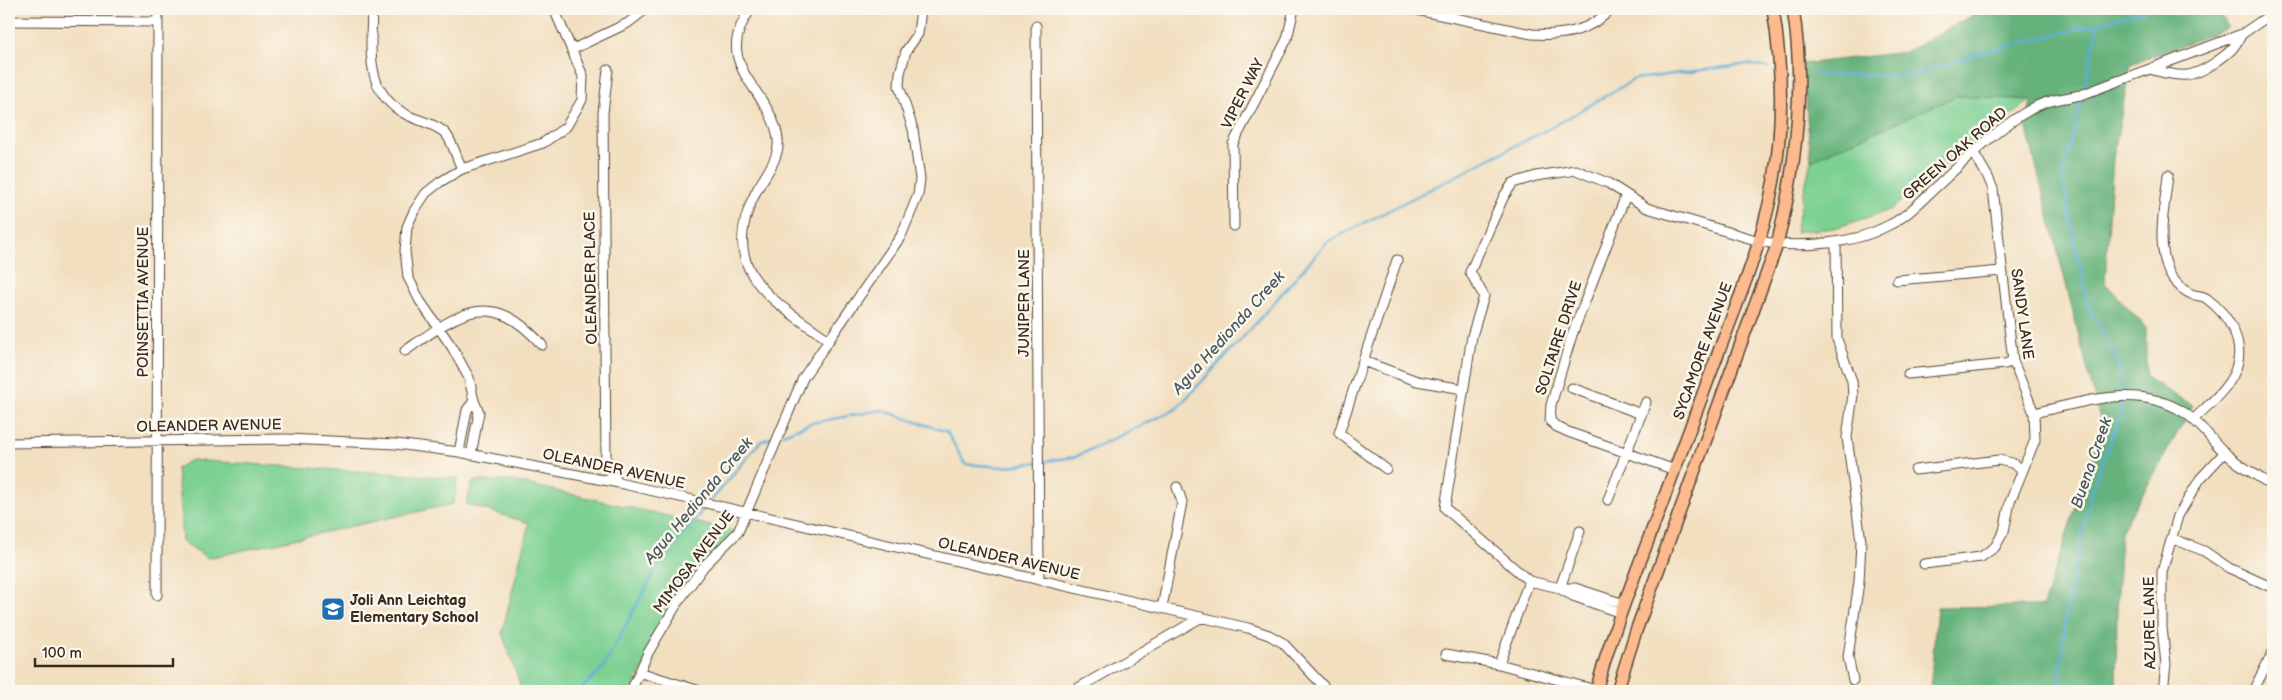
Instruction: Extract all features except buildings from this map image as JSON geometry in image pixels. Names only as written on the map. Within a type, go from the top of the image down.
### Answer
[{"type":"main road","name":"SYCAMORE AVENUE","points":[[1596,691],[1623,608],[1759,241],[1770,198],[1778,146],[1779,68],[1773,9]]},
{"type":"main road","points":[[1617,691],[1636,631],[1777,245],[1793,170],[1798,112],[1798,66],[1793,9]]},
{"type":"street","name":"POINSETTIA AVENUE","points":[[157,594],[158,9]]},
{"type":"street","points":[[372,9],[371,42],[374,76],[382,96],[396,109],[446,134],[462,169]]},
{"type":"street","points":[[471,455],[479,412],[474,402],[469,378],[420,301],[408,277],[405,251],[407,227],[414,211],[426,193],[440,182],[462,169],[543,142],[566,127],[582,100],[583,76],[573,49],[554,9]]},
{"type":"street","points":[[573,49],[628,23],[646,9]]},
{"type":"street","points":[[750,9],[738,35],[737,46],[740,69],[758,93],[776,127],[778,142],[772,164],[744,217],[742,249],[751,273],[768,297],[829,340]]},
{"type":"street","name":"MIMOSA AVENUE","points":[[631,691],[637,681],[639,672],[678,602],[704,566],[738,532],[748,513],[786,415],[803,378],[901,236],[918,195],[920,179],[913,128],[899,86],[900,73],[906,51],[918,34],[921,9]]},
{"type":"street","name":"VIPER WAY","points":[[1234,226],[1233,144],[1286,39],[1294,9]]},
{"type":"street","points":[[1412,9],[1532,34],[1552,36],[1571,33],[1590,26],[1611,9]]},
{"type":"street","name":"GREEN OAK ROAD","points":[[1759,241],[1800,247],[1836,242],[1868,234],[1886,227],[1909,212],[2002,128],[2034,107],[2081,95],[2242,34],[2273,13]]},
{"type":"street","points":[[9,21],[158,22]]},
{"type":"street","name":"JUNIPER LANE","points":[[1036,26],[1038,580]]},
{"type":"street","name":"GREEN OAK ROAD","points":[[2149,69],[2173,75],[2198,74],[2234,50],[2242,34]]},
{"type":"street","name":"OLEANDER PLACE","points":[[608,70],[603,113],[606,461],[608,472],[618,482]]},
{"type":"street","name":"SANDY LANE","points":[[1924,564],[1981,556],[1995,547],[2004,531],[2010,502],[2035,440],[2034,413],[2013,361],[1992,189],[1988,177],[1974,153]]},
{"type":"street","points":[[1623,608],[1575,588],[1560,588],[1529,581],[1445,508],[1472,336],[1484,296],[1470,272],[1504,196],[1513,184],[1536,176],[1556,172],[1576,170],[1590,174],[1647,208],[1759,241]]},
{"type":"street","points":[[2168,175],[2161,241],[2168,271],[2180,288],[2204,297],[2224,313],[2232,327],[2238,354],[2236,370],[2229,382],[2193,420]]},
{"type":"street","name":"SOLTAIRE DRIVE","points":[[1626,195],[1572,335],[1551,405],[1550,421],[1556,427],[1568,432],[1675,470]]},
{"type":"street","points":[[1836,242],[1837,330],[1841,352],[1852,381],[1853,395],[1847,437],[1862,541],[1859,582],[1848,657],[1853,680]]},
{"type":"street","points":[[1386,469],[1339,433],[1397,260]]},
{"type":"street","points":[[1897,280],[2002,271]]},
{"type":"street","points":[[405,351],[462,314],[494,311],[510,317],[526,327],[542,345]]},
{"type":"street","points":[[1363,361],[1417,381],[1463,389]]},
{"type":"street","points":[[1908,374],[2005,364],[2013,361]]},
{"type":"street","points":[[1572,388],[1641,414]]},
{"type":"street","points":[[2034,413],[2104,398],[2135,395],[2155,399],[2186,414],[2246,470],[2273,486]]},
{"type":"street","points":[[459,452],[467,410],[474,402]]},
{"type":"street","points":[[1608,500],[1646,402]]},
{"type":"street","name":"OLEANDER AVENUE","points":[[9,443],[287,439],[396,444],[459,452],[618,482],[1248,628],[1269,635],[1283,643],[1328,691]]},
{"type":"street","name":"AZURE LANE","points":[[2162,691],[2166,664],[2160,591],[2162,572],[2178,516],[2200,479],[2225,452]]},
{"type":"street","points":[[1915,470],[1999,460],[2012,463],[2022,470]]},
{"type":"street","points":[[1162,608],[1182,502],[1176,487]]},
{"type":"street","points":[[1560,588],[1580,531]]},
{"type":"street","points":[[2172,538],[2204,551],[2229,568],[2273,588]]},
{"type":"street","points":[[1499,664],[1529,581]]},
{"type":"street","points":[[1072,691],[1202,617]]},
{"type":"street","points":[[2253,691],[2273,652]]},
{"type":"street","points":[[1446,654],[1499,664],[1596,691]]},
{"type":"street","points":[[639,672],[700,691]]},
{"type":"green space","points":[[1984,9],[2217,9],[2229,28],[2131,64],[2113,158],[2105,283],[2146,327],[2146,377],[2193,406],[2121,532],[2117,611],[2116,691],[1930,691],[1937,607],[2043,606],[2102,427],[2026,126],[2031,100],[1957,96],[1811,160],[1802,64],[1905,52]]},
{"type":"green space","points":[[1957,96],[2031,100],[1968,147],[1890,210],[1835,228],[1795,232],[1811,160]]},
{"type":"green space","points":[[191,460],[458,478],[453,504],[208,558],[182,541],[177,468]]},
{"type":"green space","points":[[473,481],[513,481],[738,532],[678,602],[631,691],[517,691],[520,684],[502,633],[529,523],[466,504]]},
{"type":"waterway","name":"Agua Hedionda Creek","points":[[1812,75],[1915,75],[1979,53],[2098,24],[2149,9]]},
{"type":"waterway","name":"Buena Creek","points":[[2085,86],[2098,24]]},
{"type":"waterway","name":"Agua Hedionda Creek","points":[[783,434],[811,423],[881,410],[947,432],[965,464],[1003,467],[1075,457],[1176,409],[1249,331],[1327,242],[1554,126],[1635,79],[1749,64],[1768,68]]},
{"type":"waterway","name":"Buena Creek","points":[[2081,103],[2062,177],[2088,306],[2118,362],[2121,394]]},
{"type":"waterway","name":"Buena Creek","points":[[2059,691],[2066,612],[2091,493],[2122,411],[2121,399]]},
{"type":"waterway","name":"Agua Hedionda Creek","points":[[710,502],[760,442],[775,436]]},
{"type":"waterway","name":"Agua Hedionda Creek","points":[[579,691],[603,668],[658,565],[706,506]]},
{"type":"place","name":"Joli Ann Leichtag Elementary School","points":[[333,609]]}]
